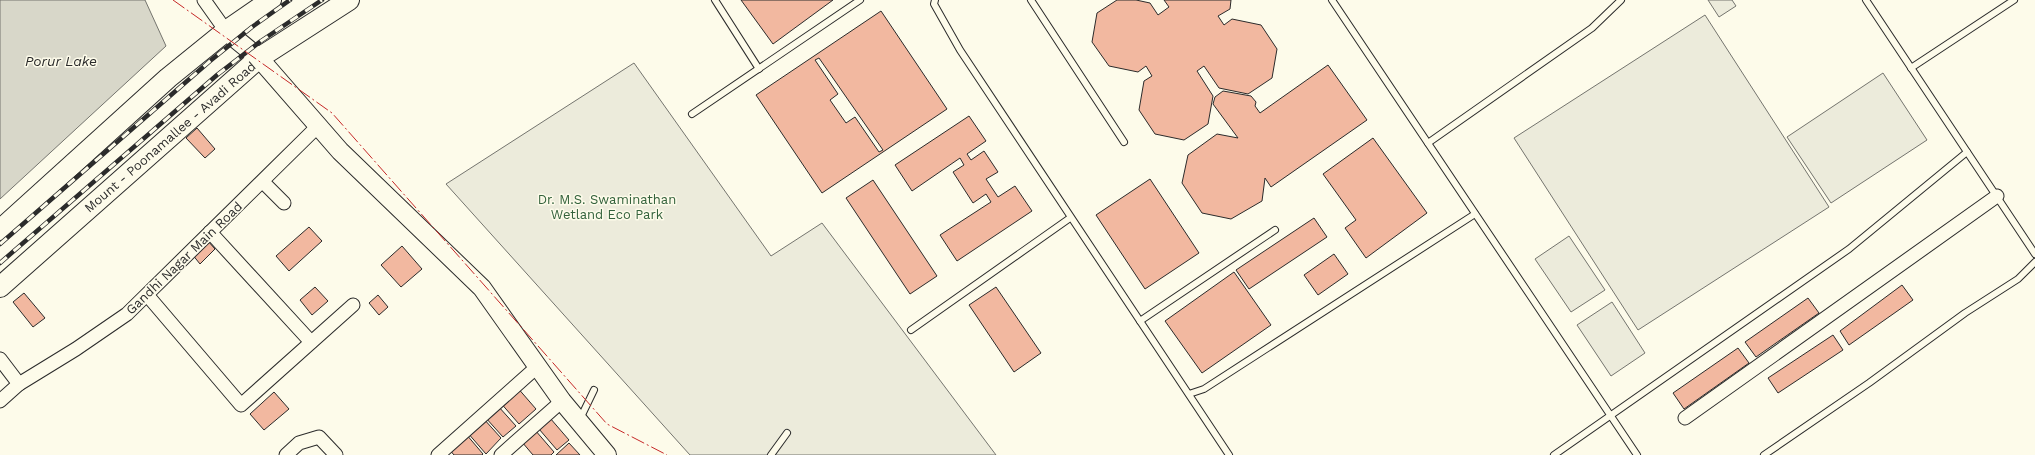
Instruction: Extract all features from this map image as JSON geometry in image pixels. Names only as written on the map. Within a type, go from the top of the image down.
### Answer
[{"type":"main road","points":[[0,230],[168,78],[226,31],[271,0]]},
{"type":"main road","name":"Mount - Poonamallee - Avadi Road","points":[[0,287],[259,58],[349,0]]},
{"type":"street","points":[[204,0],[226,31],[259,58],[317,127],[340,151],[482,288],[562,401],[607,455]]},
{"type":"street","name":"Gandhi Nagar Main Road","points":[[0,401],[19,384],[76,349],[128,314],[148,296],[210,232],[263,182],[317,127]]},
{"type":"street","points":[[263,182],[284,203]]},
{"type":"street","points":[[1685,418],[1997,196]]},
{"type":"street","points":[[210,232],[311,342]]},
{"type":"street","points":[[148,296],[241,405],[353,305]]},
{"type":"street","points":[[0,359],[19,384]]},
{"type":"street","points":[[438,455],[538,366]]},
{"type":"street","points":[[501,455],[562,401]]},
{"type":"street","points":[[286,455],[299,443],[319,437],[336,455]]},
{"type":"lane","points":[[715,0],[759,69]]},
{"type":"lane","points":[[692,114],[860,0]]},
{"type":"lane","points":[[935,0],[934,4],[960,50],[1070,218],[1229,455]]},
{"type":"lane","points":[[1031,0],[1124,142]]},
{"type":"lane","points":[[1332,0],[1637,455]]},
{"type":"lane","points":[[1428,143],[1592,28],[1621,0]]},
{"type":"lane","points":[[1866,0],[2035,254]]},
{"type":"lane","points":[[1911,68],[2014,0]]},
{"type":"lane","points":[[1554,455],[1849,249],[1967,152]]},
{"type":"lane","points":[[1188,394],[1204,389],[1475,214]]},
{"type":"lane","points":[[911,330],[1070,218]]},
{"type":"lane","points":[[1140,321],[1276,230]]},
{"type":"lane","points":[[1764,455],[1869,383],[1965,313],[2018,279],[2035,262]]},
{"type":"lane","points":[[578,422],[594,390]]},
{"type":"lane","points":[[771,455],[787,433]]},
{"type":"green space","points":[[1708,0],[1732,0],[1736,6],[1719,17]]},
{"type":"green space","points":[[1705,15],[1829,207],[1638,330],[1514,138]]},
{"type":"green space","name":"Dr. M.S. Swaminathan Wetland Eco Park","points":[[634,63],[771,256],[822,223],[996,455],[690,455],[446,184]]},
{"type":"green space","points":[[1883,73],[1927,140],[1831,203],[1787,137]]},
{"type":"green space","points":[[1569,236],[1605,290],[1571,312],[1535,259]]},
{"type":"green space","points":[[1612,302],[1645,353],[1611,376],[1577,325]]},
{"type":"water","name":"Porur Lake","points":[[0,0],[145,0],[166,46],[0,199]]},
{"type":"building","points":[[741,0],[833,0],[773,44]]},
{"type":"building","points":[[1117,0],[1136,0],[1150,3],[1158,15],[1169,7],[1164,0],[1231,0],[1230,9],[1218,16],[1224,25],[1232,19],[1261,25],[1277,49],[1272,78],[1248,94],[1219,88],[1204,66],[1197,71],[1213,96],[1208,124],[1184,140],[1155,134],[1139,110],[1144,81],[1152,76],[1146,66],[1138,72],[1109,66],[1092,42],[1097,13]]},
{"type":"building","points":[[881,11],[947,109],[822,193],[756,95]],"holes":[[[819,58],[883,150],[879,152],[855,117],[846,123],[830,100],[838,94],[815,60]]]},
{"type":"building","points":[[1328,65],[1367,120],[1271,187],[1265,178],[1262,201],[1231,219],[1202,213],[1182,183],[1188,155],[1217,134],[1238,138],[1213,104],[1215,97],[1223,91],[1251,96],[1256,102],[1255,106],[1260,113]]},
{"type":"building","points":[[969,116],[986,141],[967,154],[971,160],[984,151],[998,172],[986,179],[998,197],[1015,186],[1032,211],[957,261],[940,235],[991,202],[986,194],[973,203],[953,172],[964,165],[960,158],[912,191],[895,165]]},
{"type":"building","points":[[197,128],[215,149],[205,158],[186,138]]},
{"type":"building","points":[[1373,138],[1427,213],[1366,258],[1345,228],[1356,220],[1323,174]]},
{"type":"building","points":[[1150,179],[1199,253],[1145,289],[1096,215]]},
{"type":"building","points":[[873,180],[937,276],[910,294],[846,198]]},
{"type":"building","points":[[1314,218],[1327,237],[1249,289],[1236,270]]},
{"type":"building","points":[[309,227],[322,241],[289,271],[276,256]]},
{"type":"building","points":[[207,240],[215,249],[200,264],[192,254]]},
{"type":"building","points":[[402,246],[422,269],[401,287],[381,265]]},
{"type":"building","points":[[1334,254],[1348,274],[1318,295],[1304,275]]},
{"type":"building","points":[[1234,272],[1271,325],[1202,373],[1165,321]]},
{"type":"building","points":[[1902,285],[1913,300],[1849,345],[1840,331]]},
{"type":"building","points":[[315,287],[328,301],[312,315],[300,300]]},
{"type":"building","points":[[996,287],[1041,353],[1014,372],[969,305]]},
{"type":"building","points":[[24,293],[45,318],[33,327],[13,302]]},
{"type":"building","points":[[378,295],[388,307],[379,315],[369,303]]},
{"type":"building","points":[[1808,298],[1819,313],[1756,357],[1745,342]]},
{"type":"building","points":[[1833,335],[1843,350],[1778,393],[1768,378]]},
{"type":"building","points":[[1738,348],[1749,363],[1684,409],[1673,393]]},
{"type":"building","points":[[516,386],[536,409],[519,424],[499,401]]},
{"type":"building","points":[[274,392],[289,409],[264,430],[250,414]]},
{"type":"building","points":[[498,406],[516,426],[503,437],[485,417]]},
{"type":"building","points":[[483,418],[501,438],[486,454],[467,432]]},
{"type":"building","points":[[550,418],[569,440],[557,450],[539,429]]},
{"type":"building","points":[[535,430],[554,452],[551,455],[533,455],[522,442]]},
{"type":"building","points":[[466,434],[483,454],[482,455],[454,455],[449,449]]},
{"type":"building","points":[[569,443],[580,455],[556,455]]},
{"type":"railway","points":[[0,244],[210,61],[252,27],[290,0]]},
{"type":"railway","points":[[0,263],[217,75],[261,41],[322,0]]},
{"type":"power","points":[[173,0],[332,113],[607,424],[667,455]]}]
